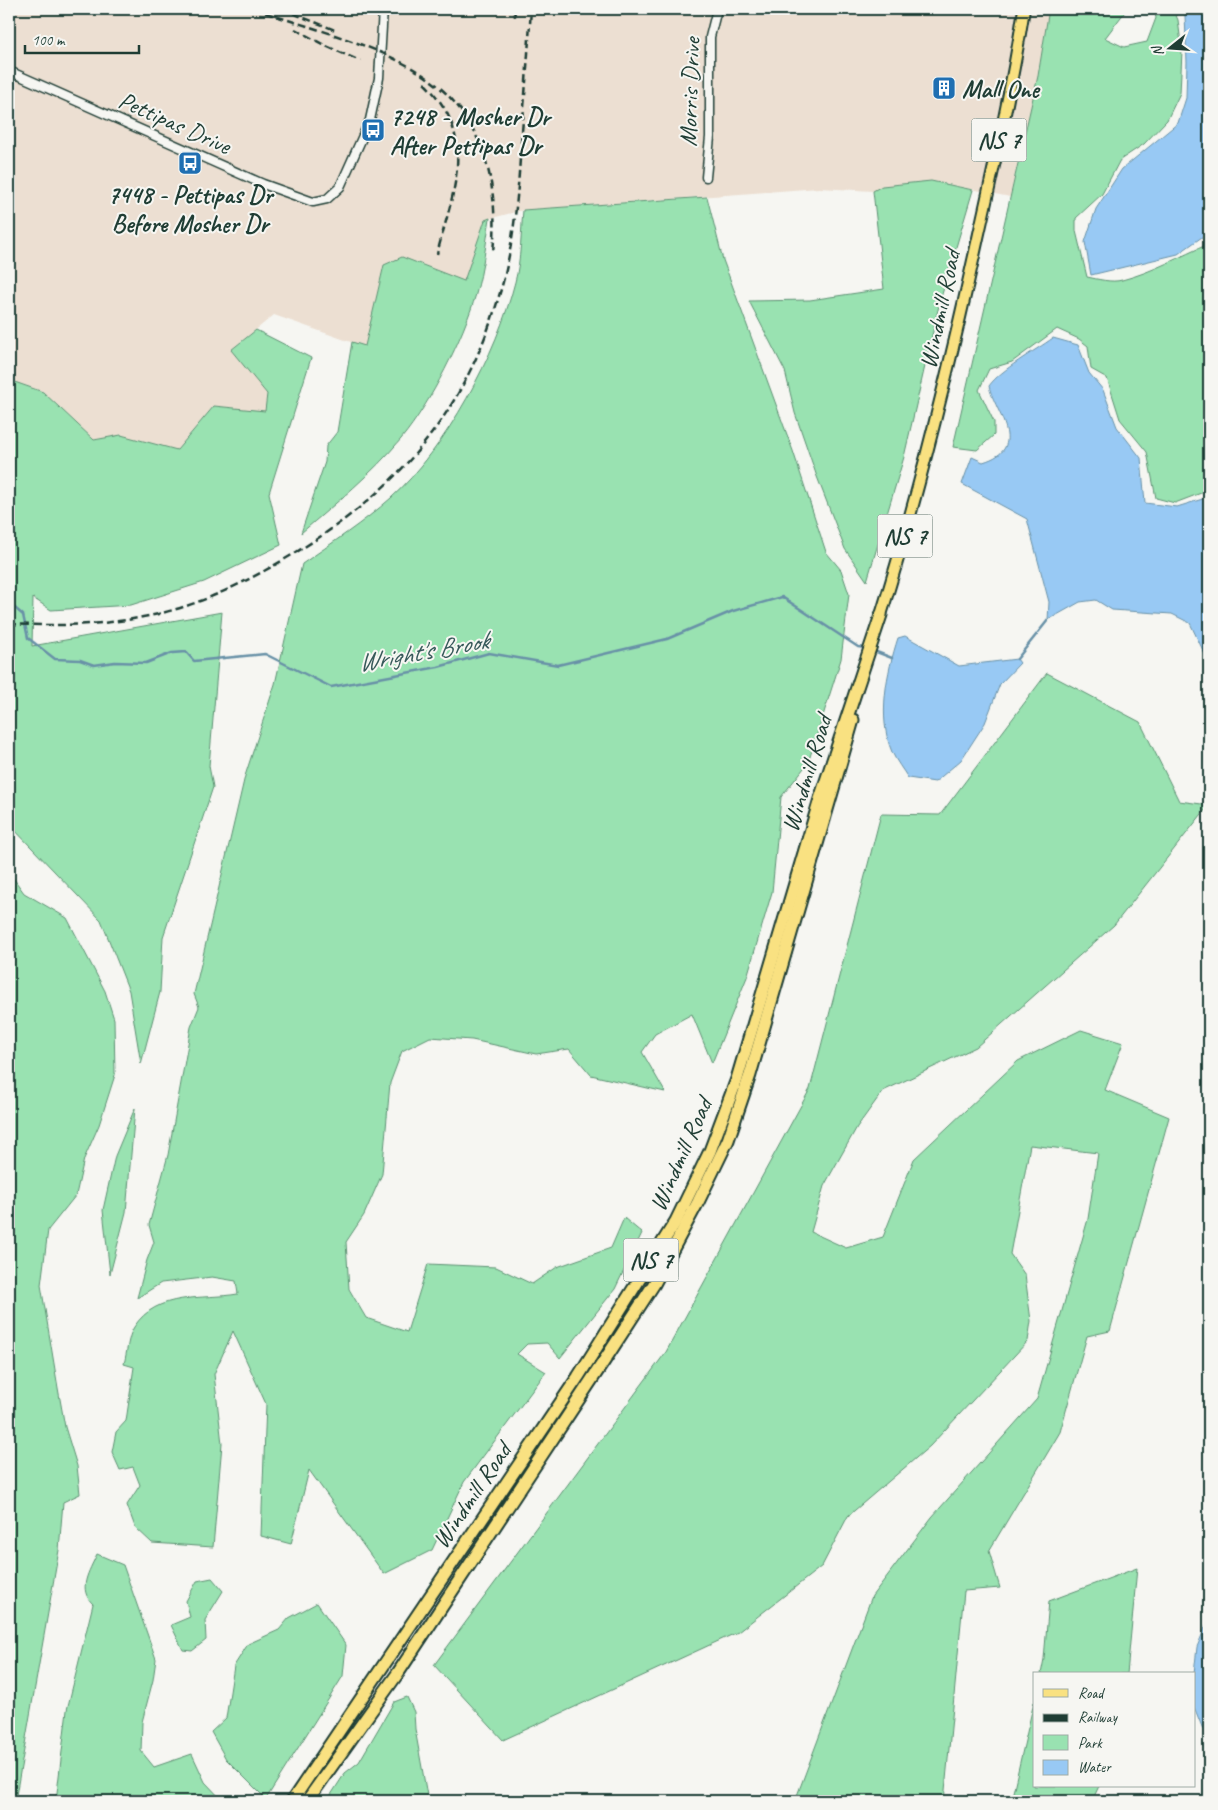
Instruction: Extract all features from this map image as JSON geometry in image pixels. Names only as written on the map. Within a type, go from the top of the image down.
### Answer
[{"type":"highway","name":"Windmill Road","points":[[292,1801],[578,1378],[676,1222],[710,1151],[737,1079],[820,799],[881,614]]},
{"type":"highway","name":"Windmill Road","points":[[307,1801],[398,1673],[604,1362],[654,1284],[698,1202],[728,1140],[750,1075],[816,854],[870,649]]},
{"type":"main road","name":"Windmill Road","points":[[881,614],[928,457],[956,340],[995,162],[1024,9]]},
{"type":"street","name":"Pettipas Drive","points":[[9,71],[263,184],[308,201],[318,202],[328,198],[340,187],[370,120],[380,70],[383,9]]},
{"type":"street","name":"Morris Drive","points":[[706,177],[710,137],[710,37],[717,9]]},
{"type":"shaded area","points":[[9,9],[1049,9],[1038,76],[1010,197],[931,181],[882,186],[873,191],[819,188],[523,210],[485,220],[464,281],[402,257],[384,265],[365,347],[274,315],[231,350],[267,394],[265,412],[214,406],[177,450],[121,435],[94,440],[43,392],[9,380]]},
{"type":"green space","points":[[1049,9],[1127,9],[1105,38],[1124,47],[1147,42],[1156,18],[1154,9],[1173,9],[1178,20],[1182,51],[1180,93],[1167,120],[1144,144],[1120,160],[1102,194],[1076,218],[1076,231],[1087,277],[1095,279],[1114,281],[1133,277],[1209,244],[1209,490],[1175,503],[1156,498],[1147,452],[1120,419],[1107,378],[1091,369],[1088,346],[1079,339],[1057,329],[1012,362],[989,369],[979,390],[994,422],[994,435],[977,450],[953,447],[1038,76]]},
{"type":"green space","points":[[931,181],[973,190],[940,301],[904,457],[867,581],[845,549],[795,413],[785,371],[749,301],[810,300],[884,289],[873,191],[882,186]]},
{"type":"green space","points":[[707,197],[723,260],[793,451],[826,552],[841,570],[849,594],[841,659],[808,763],[781,797],[772,892],[747,977],[712,1063],[692,1014],[655,1034],[642,1052],[665,1092],[591,1075],[569,1049],[536,1054],[472,1040],[430,1037],[402,1051],[390,1083],[382,1174],[364,1215],[346,1242],[349,1289],[366,1318],[407,1332],[428,1264],[496,1267],[532,1284],[557,1267],[611,1248],[624,1218],[642,1233],[615,1289],[560,1358],[547,1343],[527,1344],[517,1354],[546,1372],[464,1482],[432,1550],[384,1574],[309,1470],[291,1544],[261,1536],[266,1404],[233,1331],[214,1374],[222,1444],[213,1547],[152,1543],[135,1527],[127,1505],[140,1485],[133,1467],[120,1470],[112,1452],[116,1432],[126,1421],[134,1367],[124,1364],[134,1327],[144,1315],[155,1307],[181,1299],[238,1294],[236,1281],[212,1277],[161,1283],[137,1298],[154,1242],[149,1225],[168,1155],[191,1027],[199,1007],[194,994],[245,776],[275,684],[302,564],[359,524],[391,498],[431,454],[450,427],[482,369],[507,310],[518,265],[523,210]]},
{"type":"green space","points":[[490,218],[481,276],[476,294],[454,350],[424,407],[401,439],[378,464],[301,533],[325,462],[326,446],[337,432],[352,342],[365,346],[384,265],[402,257],[464,281],[485,220]]},
{"type":"green space","points":[[256,330],[311,358],[269,493],[281,545],[204,582],[131,605],[51,610],[33,598],[32,646],[222,612],[209,766],[213,787],[163,937],[160,992],[141,1064],[129,991],[101,920],[9,824],[9,380],[43,392],[94,440],[121,435],[177,450],[214,406],[265,411],[267,394],[231,350]]},
{"type":"green space","points":[[1047,673],[1140,722],[1179,801],[1209,805],[1114,925],[976,1047],[883,1091],[857,1127],[824,1186],[811,1232],[846,1248],[883,1237],[914,1159],[1018,1061],[1081,1030],[1123,1043],[1105,1090],[1169,1117],[1110,1331],[1087,1336],[1060,1432],[989,1551],[1000,1588],[964,1591],[944,1801],[795,1801],[872,1596],[932,1517],[1037,1399],[1088,1219],[1098,1153],[1030,1145],[1010,1254],[1025,1275],[1031,1321],[1028,1341],[930,1446],[848,1516],[822,1566],[738,1632],[503,1740],[434,1665],[666,1352],[810,1089],[881,814],[940,815]]},
{"type":"green space","points":[[9,872],[24,893],[67,918],[105,991],[114,1019],[115,1075],[99,1125],[84,1159],[76,1195],[48,1230],[41,1285],[65,1427],[77,1466],[80,1494],[63,1502],[59,1550],[15,1801],[9,1801]]},
{"type":"green space","points":[[135,1108],[126,1212],[110,1274],[103,1210],[115,1156]]},
{"type":"green space","points":[[97,1554],[123,1565],[156,1659],[153,1680],[142,1722],[141,1751],[154,1767],[192,1754],[205,1782],[223,1801],[56,1801],[67,1710],[93,1604],[88,1598],[85,1586]]},
{"type":"green space","points":[[1137,1568],[1127,1672],[1041,1672],[1049,1601]]},
{"type":"green space","points":[[212,1578],[223,1591],[205,1620],[206,1640],[192,1651],[183,1650],[171,1625],[190,1617],[186,1601],[197,1581]]},
{"type":"green space","points":[[317,1603],[346,1645],[343,1676],[266,1799],[226,1759],[211,1732],[226,1718],[234,1666],[248,1644],[279,1630],[289,1618]]},
{"type":"green space","points":[[407,1697],[414,1712],[415,1729],[428,1801],[327,1801],[345,1773],[359,1762],[394,1702]]},
{"type":"green space","points":[[1033,1706],[1033,1788],[1098,1788],[1092,1801],[1011,1801]]},
{"type":"water","points":[[1182,9],[1209,9],[1209,232],[1178,254],[1091,275],[1085,242],[1096,209],[1122,169],[1178,123],[1186,98],[1185,16]]},
{"type":"water","points":[[1053,338],[1078,345],[1089,373],[1103,390],[1117,427],[1141,458],[1145,503],[1177,507],[1209,497],[1209,663],[1190,623],[1172,614],[1112,610],[1096,600],[1080,602],[1048,620],[1049,602],[1027,519],[962,484],[972,457],[983,462],[997,456],[1005,448],[1007,439],[1006,429],[989,386],[1009,367]]},
{"type":"water","points":[[905,636],[959,666],[1017,659],[1020,663],[1000,684],[985,723],[961,760],[935,782],[908,778],[892,752],[885,724],[885,695],[890,665],[898,638]]},
{"type":"water","points":[[1209,1618],[1209,1744],[1196,1712],[1196,1672],[1194,1672],[1197,1647]]},
{"type":"waterway","name":"Wright's Brook","points":[[9,603],[23,615],[28,638],[55,659],[80,660],[94,665],[115,662],[146,663],[172,653],[186,652],[194,661],[265,654],[331,687],[438,667],[489,653],[558,665],[667,639],[733,611],[782,597],[858,647],[866,648]]},
{"type":"waterway","points":[[1017,659],[1048,620]]},
{"type":"waterway","name":"Wright's Brook","points":[[874,651],[892,658]]},
{"type":"railway","points":[[254,9],[358,43],[417,71],[439,87],[457,106],[471,127],[482,150],[489,174],[493,199],[493,252]]},
{"type":"railway","points":[[282,9],[335,30]]},
{"type":"railway","points":[[514,9],[515,17]]},
{"type":"railway","points":[[9,624],[76,625],[110,622],[162,613],[199,602],[268,569],[326,533],[395,476],[424,444],[449,409],[470,371],[488,328],[503,282],[510,247],[519,178],[531,9]]},
{"type":"railway","points":[[295,29],[326,46],[360,61]]},
{"type":"railway","points":[[424,83],[441,103],[451,123],[457,144],[454,186],[437,254]]},
{"type":"place","name":"Mall One","points":[[944,88]]},
{"type":"place","name":"7248 - Mosher Dr After Pettipas Dr","points":[[373,130]]},
{"type":"place","name":"7448 - Pettipas Dr Before Mosher Dr","points":[[190,163]]}]
